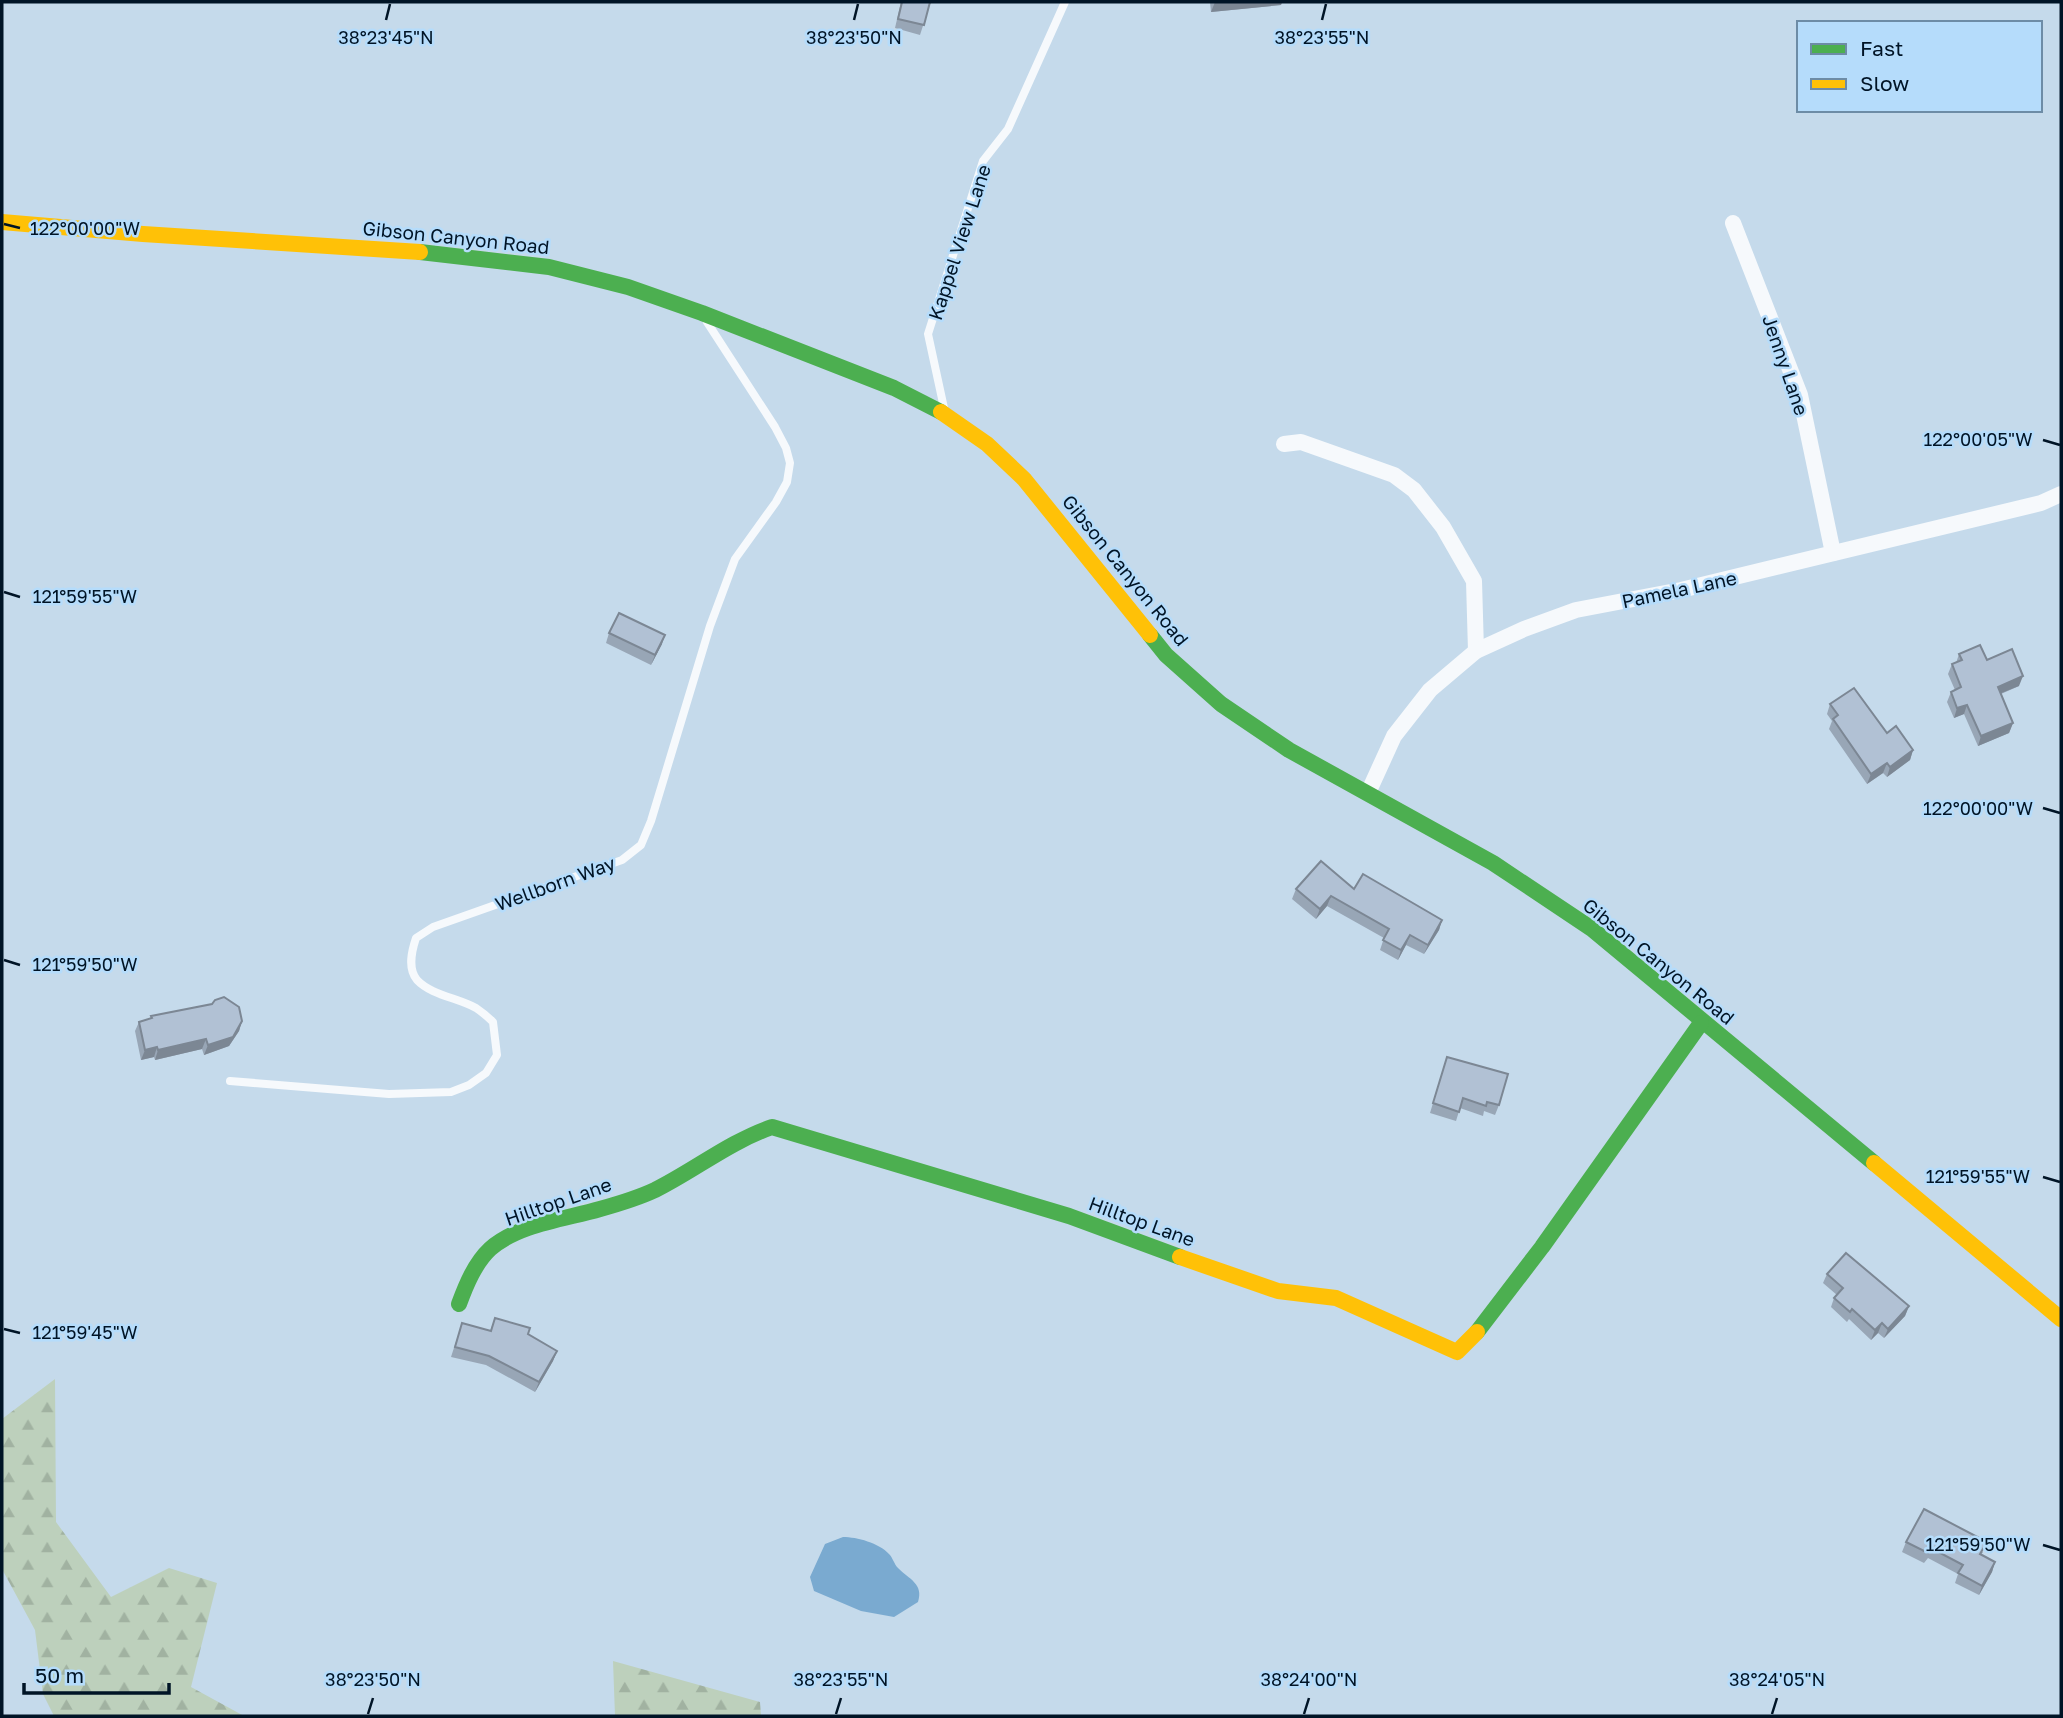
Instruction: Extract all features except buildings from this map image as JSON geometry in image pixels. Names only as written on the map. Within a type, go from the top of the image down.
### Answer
[{"type":"main road","name":"Gibson Canyon Road","points":[[2,222],[156,235],[390,249],[549,267],[628,287],[702,313],[863,375],[946,415],[987,444],[1024,479],[1174,662],[1221,704],[1289,750],[1493,863],[1592,929],[1701,1023],[2061,1319]]},
{"type":"main road","name":"Hilltop Lane","points":[[459,1304],[468,1280],[490,1249],[516,1234],[654,1190],[744,1137],[772,1127],[1069,1216],[1227,1275],[1278,1291],[1336,1298],[1457,1352],[1478,1331],[1542,1247],[1701,1023]]},
{"type":"street","name":"Jenny Lane","points":[[1733,223],[1800,395],[1833,553]]},
{"type":"street","points":[[1284,444],[1301,442],[1324,450],[1394,475],[1414,490],[1443,527],[1474,581],[1476,651]]},
{"type":"street","name":"Pamela Lane","points":[[1368,793],[1394,736],[1430,690],[1476,651],[1524,628],[1576,610],[1682,590],[2041,503],[2061,494]]},
{"type":"lane","name":"Kappel View Lane","points":[[946,415],[929,334],[983,161],[1009,129],[1065,2]]},
{"type":"lane","name":"Wellborn Way","points":[[230,1081],[389,1094],[451,1092],[469,1085],[486,1073],[497,1055],[493,1022],[475,1008],[417,980],[411,968],[411,952],[416,938],[433,927],[622,860],[641,845],[651,821],[710,626],[735,559],[776,502],[787,482],[790,463],[775,427],[702,313]]},
{"type":"green space","points":[[55,1379],[56,1522],[111,1597],[169,1568],[217,1583],[191,1687],[244,1716],[54,1716],[43,1694],[35,1630],[2,1569],[2,1419]]},
{"type":"green space","points":[[613,1661],[760,1702],[761,1716],[615,1716]]},
{"type":"water","points":[[843,1537],[868,1541],[885,1550],[898,1568],[917,1586],[918,1602],[894,1617],[861,1611],[814,1591],[810,1577],[825,1544]]},
{"type":"traffic: fast","points":[[420,252],[549,267],[628,287],[894,388],[941,412]]},
{"type":"traffic: fast","points":[[1150,635],[1166,655],[1221,704],[1289,750],[1493,863],[1592,929],[1874,1163]]},
{"type":"traffic: fast","points":[[1477,1332],[1542,1247],[1701,1023]]},
{"type":"traffic: fast","points":[[459,1304],[480,1261],[501,1241],[543,1223],[614,1205],[648,1193],[741,1140],[772,1127],[1069,1216],[1180,1257]]},
{"type":"traffic: slow","points":[[2,222],[420,252]]},
{"type":"traffic: slow","points":[[941,412],[987,444],[1024,479],[1150,635]]},
{"type":"traffic: slow","points":[[1874,1163],[2061,1319]]},
{"type":"traffic: slow","points":[[1180,1257],[1278,1291],[1336,1298],[1457,1352],[1477,1332]]}]
